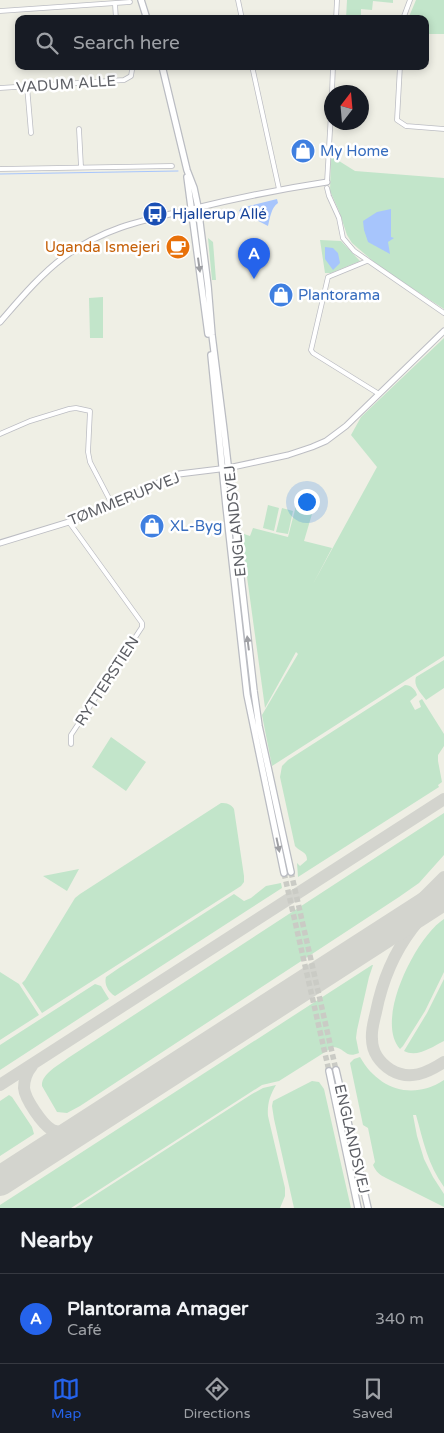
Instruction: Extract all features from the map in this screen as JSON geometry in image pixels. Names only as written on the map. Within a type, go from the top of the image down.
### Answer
[{"type":"main road","points":[[141,0],[146,15]]},
{"type":"main road","name":"ENGLANDSVEJ","points":[[163,70],[187,170],[259,726],[291,872]]},
{"type":"main road","name":"ENGLANDSVEJ","points":[[187,170],[194,188],[198,207],[208,286],[247,695],[284,873]]},
{"type":"main road","name":"ENGLANDSVEJ","points":[[336,1070],[368,1208]]},
{"type":"main road","name":"ENGLANDSVEJ","points":[[329,1071],[358,1208]]},
{"type":"street","points":[[238,0],[241,15]]},
{"type":"street","points":[[336,15],[337,0]]},
{"type":"street","points":[[404,15],[410,0]]},
{"type":"street","points":[[0,11],[130,2]]},
{"type":"street","points":[[115,4],[116,15]]},
{"type":"street","name":"VADUM ALLE","points":[[0,88],[124,80],[131,76],[132,70]]},
{"type":"street","points":[[253,70],[280,189]]},
{"type":"street","points":[[332,85],[333,70]]},
{"type":"street","points":[[400,70],[397,120],[406,126],[444,129]]},
{"type":"street","points":[[27,86],[31,133]]},
{"type":"street","points":[[79,129],[82,167]]},
{"type":"street","points":[[0,322],[35,282],[79,247],[95,238],[128,224],[198,207],[280,189],[327,182],[330,130]]},
{"type":"street","points":[[0,169],[172,166]]},
{"type":"street","points":[[327,188],[339,218],[343,238],[354,251],[444,313]]},
{"type":"street","points":[[367,261],[328,277],[311,350],[379,394]]},
{"type":"street","name":"TØMMERUPVEJ","points":[[0,543],[95,514],[173,476],[225,469],[312,448],[326,441],[346,426],[444,331]]},
{"type":"street","points":[[0,434],[30,421],[69,409],[90,410],[88,452],[90,462],[113,506]]},
{"type":"street","name":"RYTTERSTIEN","points":[[69,522],[142,623],[142,626],[72,735],[71,744]]},
{"type":"green space","points":[[347,0],[393,0],[393,3],[373,1],[372,10],[361,9],[361,15],[346,15]]},
{"type":"green space","points":[[416,0],[444,0],[444,34],[429,34],[429,15],[410,15]]},
{"type":"green space","points":[[331,156],[355,171],[444,178],[444,309],[381,268],[352,243],[330,191]]},
{"type":"green space","points":[[208,238],[213,242],[216,280],[212,280]]},
{"type":"green space","points":[[320,240],[341,241],[360,261],[331,273],[325,273]]},
{"type":"green space","points":[[103,297],[103,338],[90,338],[89,298]]},
{"type":"green space","points":[[444,338],[444,656],[272,766],[262,715],[298,654],[296,652],[265,708],[241,533],[250,536],[253,528],[288,537],[298,498],[317,497],[304,541],[332,548],[313,584],[377,467],[351,435],[361,417]]},
{"type":"green space","points":[[268,505],[279,508],[274,531],[263,528]]},
{"type":"green space","points":[[282,508],[293,511],[288,534],[276,532]]},
{"type":"green space","points":[[444,660],[444,688],[426,700],[417,686],[416,677]]},
{"type":"green space","points":[[405,685],[411,687],[417,695],[410,701],[415,710],[421,707],[419,701],[422,699],[444,734],[444,746],[438,755],[442,782],[438,785],[439,787],[298,877],[297,863],[300,866],[307,860],[307,857],[305,853],[295,846],[280,777],[282,766],[288,760]]},
{"type":"green space","points":[[111,737],[146,762],[126,791],[92,767]]},
{"type":"green space","points":[[221,803],[229,804],[234,809],[244,876],[244,882],[241,886],[42,1013],[22,983],[75,898]]},
{"type":"green space","points":[[444,813],[444,855],[419,883],[80,1106],[67,1113],[57,1112],[42,1086],[44,1078],[56,1067]]},
{"type":"green space","points":[[79,869],[67,891],[43,876]]},
{"type":"green space","points":[[281,883],[282,888],[115,996],[109,990],[106,985],[106,977],[234,894],[244,901],[266,886]]},
{"type":"green space","points":[[444,919],[444,972],[425,1011],[400,1049],[393,1036],[392,1019],[395,1000],[411,960],[433,929]]},
{"type":"green space","points":[[372,965],[357,1030],[356,1038],[359,1053],[351,1055],[333,1047],[279,1081],[262,1085],[71,1208],[0,1208],[0,1205]]},
{"type":"green space","points":[[0,972],[19,984],[39,1015],[0,1040]]},
{"type":"green space","points":[[444,979],[444,1041],[419,1052],[409,1053],[404,1051],[427,1013]]},
{"type":"green space","points":[[95,984],[101,986],[109,999],[0,1070],[0,1045]]},
{"type":"green space","points":[[360,1057],[376,1077],[386,1084],[397,1088],[420,1090],[444,1080],[444,1187],[430,1161],[416,1115],[413,1115],[424,1159],[444,1194],[444,1207],[384,1177],[374,1167],[375,1162],[368,1128],[363,1125],[350,1063]]},
{"type":"green space","points":[[312,1081],[319,1082],[324,1089],[351,1208],[294,1208],[272,1106],[273,1101]]},
{"type":"green space","points":[[276,1085],[269,1100],[268,1116],[285,1188],[285,1196],[280,1208],[75,1208],[252,1094],[263,1088]]},
{"type":"green space","points":[[9,1095],[32,1127],[34,1134],[0,1156],[0,1101]]},
{"type":"water","points":[[277,199],[278,203],[272,210],[268,226],[239,211],[241,208]]},
{"type":"water","points":[[391,209],[391,237],[394,238],[388,242],[390,254],[368,242],[363,221],[377,212]]},
{"type":"water","points":[[325,247],[333,248],[338,253],[340,263],[333,270],[325,259]]},
{"type":"waterway","points":[[0,174],[178,171]]},
{"type":"taxiway","points":[[0,1085],[444,799]]},
{"type":"taxiway","points":[[375,939],[410,911],[444,877]]},
{"type":"taxiway","points":[[444,897],[415,925],[394,958],[381,990],[372,1036],[372,1044],[377,1057],[387,1067],[398,1073],[405,1075],[418,1074],[444,1062]]},
{"type":"taxiway","points":[[32,1066],[26,1076],[24,1088],[27,1098],[35,1111],[52,1130],[76,1132]]},
{"type":"runway","points":[[0,1181],[444,895]]},
{"type":"tunnel","points":[[291,872],[336,1070]]},
{"type":"tunnel","points":[[284,873],[329,1071]]},
{"type":"place","name":"My Home","points":[[303,151]]},
{"type":"place","name":"Hjallerup Allé","points":[[155,214]]},
{"type":"place","name":"Uganda Ismejeri","points":[[178,247]]},
{"type":"place","name":"Plantorama Amager","points":[[254,279]]},
{"type":"place","name":"Plantorama","points":[[281,295]]},
{"type":"place","name":"XL-Byg","points":[[152,526]]}]
